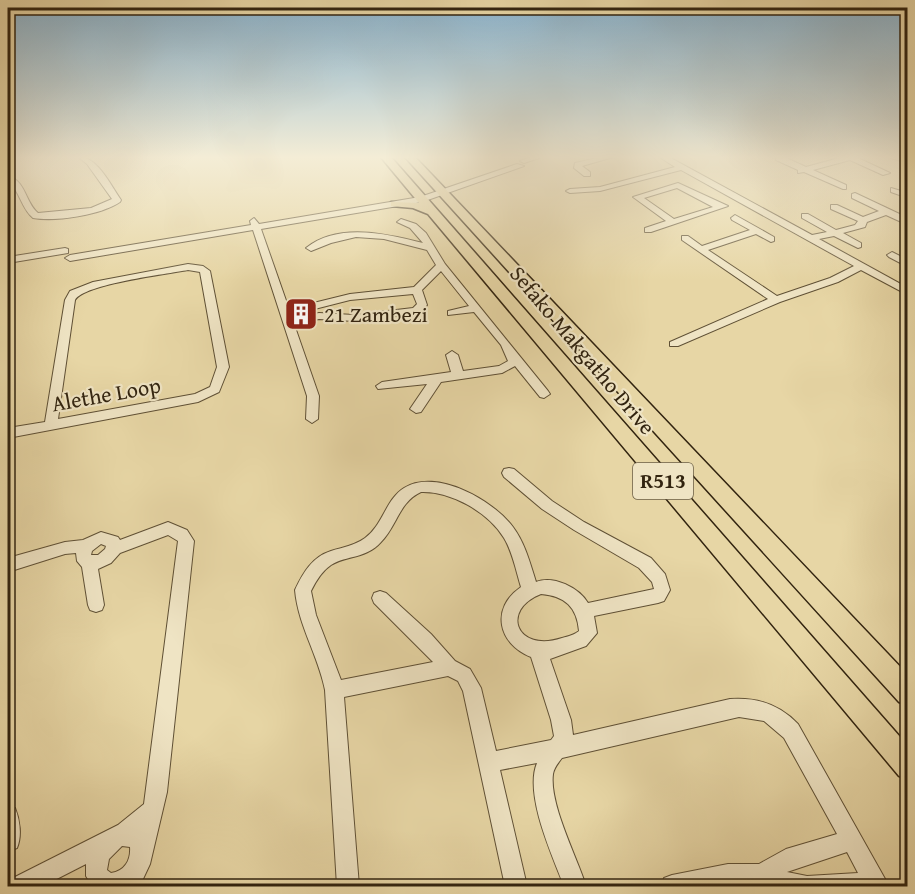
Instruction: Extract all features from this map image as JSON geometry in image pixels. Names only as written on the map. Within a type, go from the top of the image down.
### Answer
[{"type":"main road","name":"Sefako Makgatho Drive","points":[[421,198],[908,767]]},
{"type":"main road","name":"Sefako Makgatho Drive","points":[[449,198],[908,693]]},
{"type":"main road","points":[[395,204],[419,206],[437,216]]},
{"type":"street","points":[[23,198],[30,212],[36,216],[97,209],[114,204],[117,200],[115,198]]},
{"type":"street","points":[[8,261],[68,254],[416,198]]},
{"type":"street","points":[[256,224],[395,204],[417,198]]},
{"type":"street","points":[[639,198],[673,222]]},
{"type":"street","points":[[703,198],[721,207]]},
{"type":"street","points":[[739,198],[905,288]]},
{"type":"street","points":[[858,198],[908,222]]},
{"type":"street","points":[[648,230],[743,200]]},
{"type":"street","points":[[834,207],[863,220],[886,212]]},
{"type":"street","points":[[805,216],[858,245]]},
{"type":"street","points":[[735,218],[771,239]]},
{"type":"street","points":[[813,238],[861,226],[863,220]]},
{"type":"street","points":[[328,221],[336,237]]},
{"type":"street","points":[[401,222],[419,231],[441,265],[544,394]]},
{"type":"street","points":[[256,224],[314,396],[312,419]]},
{"type":"street","points":[[701,249],[757,231]]},
{"type":"street","points":[[311,248],[336,237],[373,233],[430,248]]},
{"type":"street","points":[[685,238],[776,300]]},
{"type":"street","points":[[8,268],[68,254]]},
{"type":"street","points":[[892,255],[908,264]]},
{"type":"street","points":[[288,317],[343,298],[417,290],[441,265]]},
{"type":"street","points":[[674,344],[776,300],[834,280],[862,266]]},
{"type":"street","name":"Alethe Loop","points":[[8,433],[51,426],[188,401],[211,392],[219,382],[223,367],[205,271],[188,267],[97,284],[74,293],[70,300],[51,426]]},
{"type":"street","points":[[834,280],[848,280],[874,273]]},
{"type":"street","points":[[427,277],[450,276]]},
{"type":"street","points":[[288,317],[354,318],[416,311],[422,305],[417,290]]},
{"type":"street","points":[[452,314],[477,308]]},
{"type":"street","points":[[382,386],[508,367],[514,362],[512,354]]},
{"type":"street","points":[[452,355],[458,375]]},
{"type":"street","points":[[416,409],[437,378]]},
{"type":"street","points":[[509,473],[547,505],[645,563],[659,579],[662,590],[658,596],[606,605],[584,612]]},
{"type":"street","points":[[348,886],[331,670],[306,613],[303,590],[321,561],[363,547],[373,541],[407,492],[426,485],[448,489],[500,522],[516,546],[530,589]]},
{"type":"street","points":[[96,605],[88,554],[96,540],[106,538],[113,541],[114,548],[168,528],[182,534],[186,541],[153,810],[139,870],[115,886],[101,882],[95,869],[100,852],[153,810]]},
{"type":"street","points":[[8,565],[64,548],[88,554]]},
{"type":"street","points":[[552,587],[573,597],[587,619],[588,633],[585,637],[579,642],[548,652],[527,648],[512,633],[509,622],[514,602],[530,589],[552,587]]},
{"type":"street","points":[[380,598],[425,640],[449,667],[464,675],[472,688],[516,886]]},
{"type":"street","points":[[538,651],[561,720],[564,739],[546,764],[542,777],[552,818],[574,886]]},
{"type":"street","points":[[334,690],[449,667]]},
{"type":"street","points":[[489,762],[557,749],[730,708],[748,706],[760,708],[784,722],[791,731],[876,885],[810,886]]},
{"type":"street","points":[[8,815],[9,840]]},
{"type":"street","points":[[21,886],[118,837],[134,836],[139,840],[139,870]]},
{"type":"street","points":[[761,875],[786,860],[852,840]]},
{"type":"street","points":[[67,862],[95,869]]},
{"type":"street","points":[[684,885],[738,874],[761,875],[794,886],[805,886]]},
{"type":"place","name":"21 Zambezi","points":[[301,314]]}]
